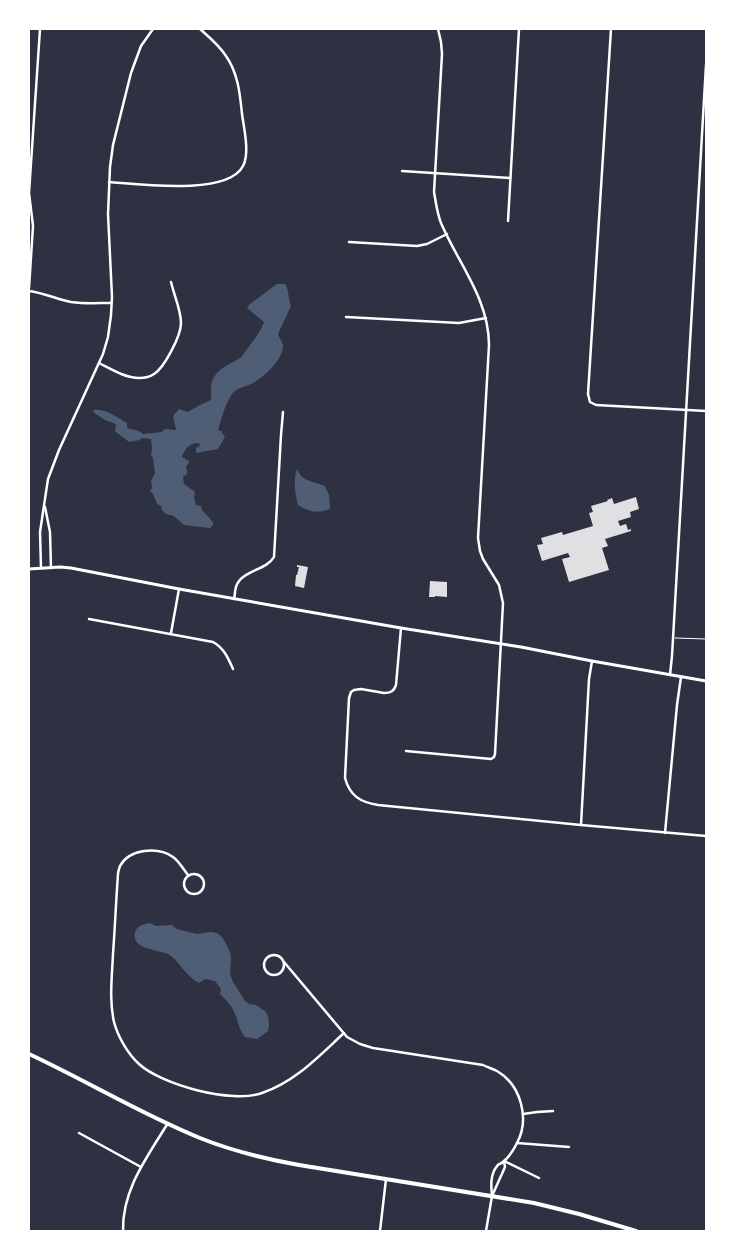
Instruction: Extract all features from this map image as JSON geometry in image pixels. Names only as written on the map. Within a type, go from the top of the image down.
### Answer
[{"type":"highway","points":[[29,1055],[201,1138],[252,1156],[300,1166],[534,1203],[636,1231]]},
{"type":"main road","points":[[29,569],[71,568],[234,599],[560,654],[706,681]]},
{"type":"street","points":[[40,29],[29,193],[33,226],[29,290],[72,302],[112,303]]},
{"type":"street","points":[[41,568],[40,532],[47,485],[52,467],[103,354],[108,337],[112,303],[108,214],[113,145],[131,72],[141,46],[153,29]]},
{"type":"street","points":[[109,182],[198,186],[230,178],[244,166],[247,150],[236,73],[226,55],[200,29]]},
{"type":"street","points":[[406,751],[491,759],[494,757],[501,644],[502,597],[498,582],[483,559],[478,538],[489,345],[486,318],[478,296],[441,223],[434,192],[442,54],[438,29]]},
{"type":"street","points":[[508,221],[519,29]]},
{"type":"street","points":[[610,29],[588,394],[590,402],[596,405],[706,411]]},
{"type":"street","points":[[670,675],[706,65]]},
{"type":"street","points":[[402,171],[510,178]]},
{"type":"street","points":[[349,242],[417,246],[427,244],[446,234]]},
{"type":"street","points":[[99,363],[124,375],[136,378],[146,377],[159,370],[170,353],[181,326],[180,315],[170,282]]},
{"type":"street","points":[[346,318],[459,323],[486,318]]},
{"type":"street","points":[[234,599],[235,587],[240,579],[268,563],[274,557],[280,435],[283,412]]},
{"type":"street","points":[[45,504],[50,532],[51,568]]},
{"type":"street","points":[[171,633],[179,589]]},
{"type":"street","points":[[89,619],[213,642],[224,651],[233,668]]},
{"type":"street","points":[[401,628],[396,685],[393,690],[384,693],[358,689],[351,692],[348,698],[346,778],[347,785],[354,795],[368,803],[378,805],[706,836]]},
{"type":"street","points":[[581,825],[592,661]]},
{"type":"street","points":[[665,833],[681,677]]},
{"type":"street","points":[[188,875],[172,856],[164,852],[150,850],[137,853],[124,860],[120,866],[111,998],[114,1023],[128,1051],[138,1064],[152,1074],[187,1087],[225,1095],[254,1096],[286,1082],[305,1068],[344,1033]]},
{"type":"street","points":[[196,874],[202,878],[204,886],[199,893],[191,894],[185,890],[183,882],[188,875],[196,874]]},
{"type":"street","points":[[284,962],[283,970],[277,974],[269,973],[265,967],[266,960],[272,955],[279,956],[347,1037],[360,1044],[373,1048],[483,1065],[498,1072],[510,1082],[519,1097],[523,1114],[521,1132],[518,1142],[504,1162],[497,1165],[490,1182],[492,1196]]},
{"type":"street","points":[[523,1114],[553,1111]]},
{"type":"street","points":[[123,1231],[128,1196],[141,1167],[168,1123]]},
{"type":"street","points":[[79,1133],[141,1167]]},
{"type":"street","points":[[518,1142],[569,1147]]},
{"type":"street","points":[[504,1162],[539,1178]]},
{"type":"street","points":[[486,1231],[492,1196],[505,1167],[504,1162]]},
{"type":"street","points":[[380,1231],[386,1179]]},
{"type":"lane","points":[[673,638],[706,639]]},
{"type":"water","points":[[277,284],[285,284],[291,306],[278,334],[283,345],[280,356],[277,362],[262,376],[232,394],[218,430],[225,437],[218,449],[196,453],[196,448],[200,446],[199,443],[196,443],[184,451],[182,457],[189,461],[189,463],[186,466],[187,474],[183,477],[184,484],[195,492],[196,505],[201,506],[202,510],[213,522],[213,525],[210,528],[184,525],[174,516],[166,514],[162,510],[150,491],[152,488],[151,481],[155,473],[151,455],[151,439],[141,438],[140,440],[129,442],[115,431],[116,424],[105,420],[93,412],[98,410],[107,412],[127,423],[127,428],[143,434],[162,432],[165,429],[176,430],[173,416],[179,409],[188,412],[211,400],[212,380],[216,374],[222,368],[241,357],[257,336],[264,322],[247,308]]},
{"type":"water","points":[[297,469],[301,476],[307,480],[325,486],[329,495],[330,509],[314,512],[298,505],[295,487]]},
{"type":"water","points":[[150,923],[156,926],[172,925],[177,929],[197,934],[217,933],[223,938],[230,952],[230,974],[233,982],[245,1001],[256,1005],[266,1012],[269,1025],[268,1031],[257,1039],[245,1037],[234,1011],[220,994],[221,989],[215,981],[205,979],[199,983],[168,954],[141,946],[135,938],[135,933],[138,927]]},
{"type":"building","points":[[636,497],[639,509],[630,512],[631,517],[618,521],[620,526],[626,524],[628,530],[631,529],[631,531],[605,539],[608,546],[602,548],[609,570],[569,582],[562,559],[570,557],[568,553],[542,561],[537,545],[543,544],[541,538],[562,532],[563,535],[593,526],[589,513],[593,512],[591,506],[612,498],[614,504]]},
{"type":"building","points":[[297,565],[308,567],[304,588],[295,586],[299,567]]},
{"type":"building","points":[[430,581],[447,582],[447,597],[429,597]]}]
